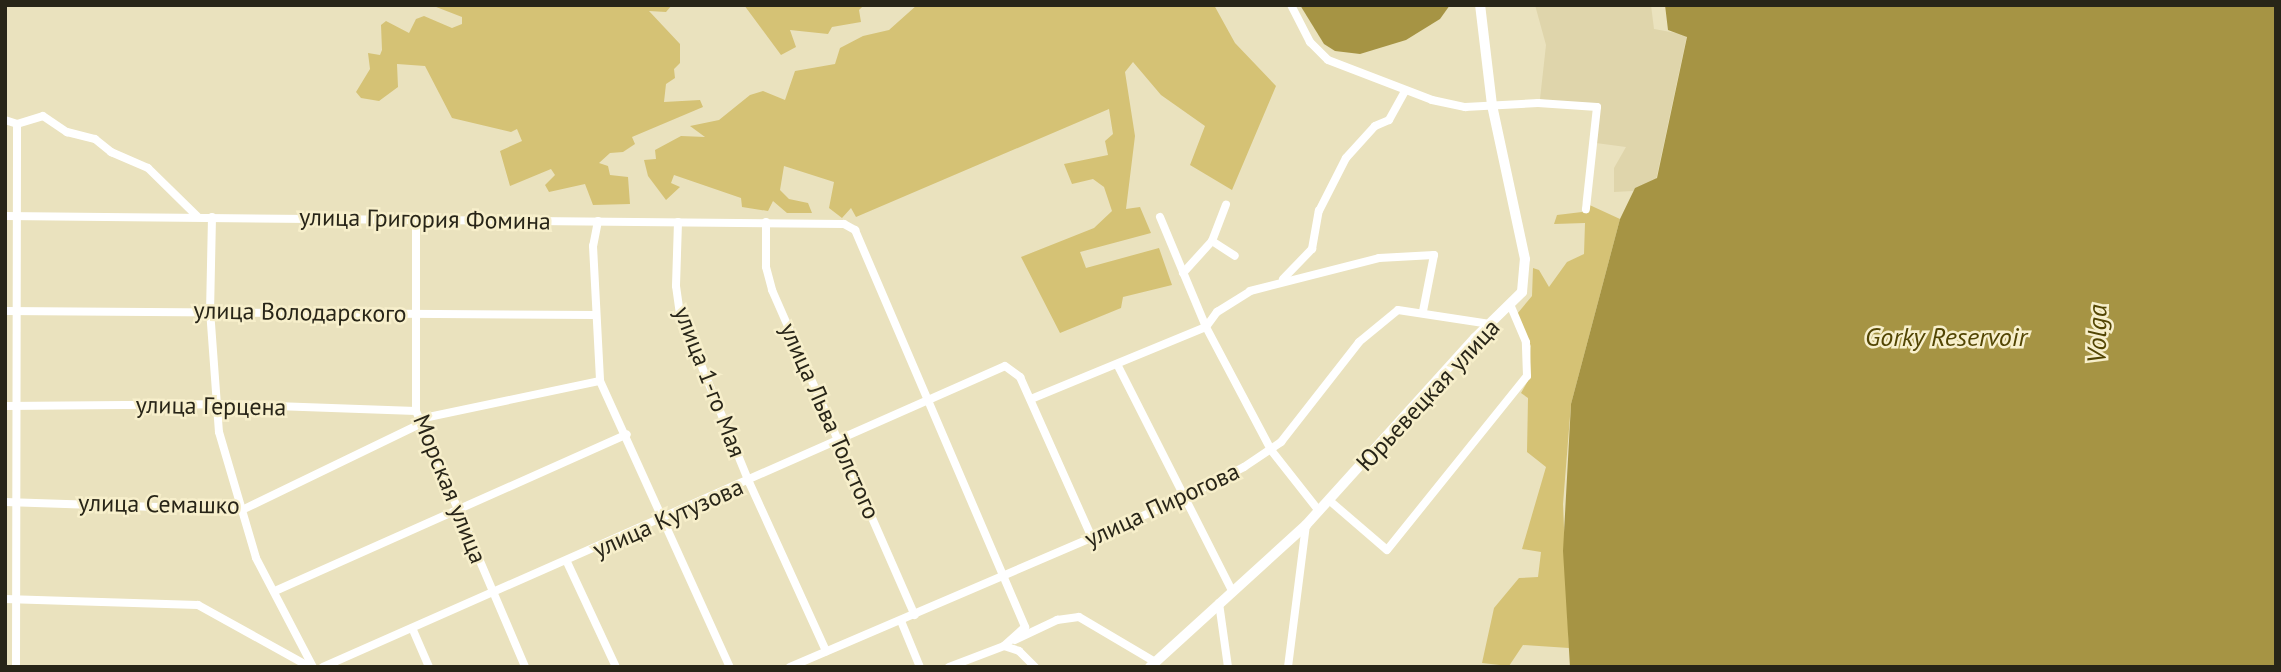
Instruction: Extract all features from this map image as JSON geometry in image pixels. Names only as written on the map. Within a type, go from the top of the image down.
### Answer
[{"type":"main road","name":"Юрьевецкая улица","points":[[1152,665],[1320,511],[1490,324],[1511,306],[1525,284],[1525,259],[1492,105],[1480,5]]},
{"type":"street","points":[[1291,5],[1310,42],[1328,60],[1405,91],[1452,106],[1597,107],[1586,209]]},
{"type":"street","points":[[1281,281],[1311,249],[1319,211],[1346,158],[1375,126],[1389,120],[1405,91]]},
{"type":"street","points":[[5,120],[17,124],[43,116],[148,168],[197,216]]},
{"type":"street","points":[[16,667],[19,216],[17,124]]},
{"type":"street","points":[[1183,272],[1212,241],[1226,205]]},
{"type":"street","name":"улица Григория Фомина","points":[[5,216],[844,224],[855,230],[925,401]]},
{"type":"street","points":[[212,217],[211,310],[219,432],[260,567],[312,667]]},
{"type":"street","points":[[1160,217],[1206,327],[1271,450],[1320,511]]},
{"type":"street","name":"Морская улица","points":[[416,219],[418,418],[524,667]]},
{"type":"street","points":[[598,220],[593,246],[600,380],[627,434],[730,667]]},
{"type":"street","name":"улица 1-го Мая","points":[[678,222],[676,286],[680,313],[750,482],[826,651]]},
{"type":"street","name":"улица Льва Толстого","points":[[766,222],[766,267],[772,290],[841,440],[915,615]]},
{"type":"street","points":[[1212,241],[1235,256]]},
{"type":"street","points":[[1092,538],[1031,399],[1206,327],[1217,312],[1250,291],[1281,281],[1394,255],[1434,255],[1423,311]]},
{"type":"street","points":[[1329,500],[1387,550],[1527,376],[1526,342],[1511,306]]},
{"type":"street","name":"улица Володарского","points":[[5,310],[595,315]]},
{"type":"street","name":"улица Пирогова","points":[[790,667],[1182,499],[1271,450],[1359,342],[1398,310],[1423,311],[1490,324]]},
{"type":"street","points":[[1117,365],[1182,499],[1231,591]]},
{"type":"street","name":"улица Кутузова","points":[[323,667],[494,595],[663,517],[750,482],[999,368],[1012,367],[1031,399]]},
{"type":"street","name":"улица Герцена","points":[[5,406],[216,404],[418,418],[600,380]]},
{"type":"street","points":[[925,401],[1024,627],[1012,642]]},
{"type":"street","name":"улица Семашко","points":[[5,502],[242,510],[418,418]]},
{"type":"street","points":[[275,592],[627,434]]},
{"type":"street","points":[[1288,667],[1306,525]]},
{"type":"street","points":[[567,562],[616,667]]},
{"type":"street","points":[[5,599],[198,605],[312,667]]},
{"type":"street","points":[[1219,603],[1228,667]]},
{"type":"street","points":[[949,667],[1004,646],[1057,621],[1079,617],[1152,665]]},
{"type":"street","points":[[901,621],[920,667]]},
{"type":"street","points":[[413,630],[429,667]]},
{"type":"street","points":[[1004,646],[1019,651],[1035,667]]},
{"type":"shaded area","points":[[431,5],[672,5],[666,12],[649,11],[680,44],[680,63],[674,69],[675,78],[666,84],[664,102],[700,100],[703,107],[632,137],[635,144],[623,152],[610,153],[599,163],[608,166],[610,175],[628,177],[630,204],[593,205],[585,184],[549,192],[545,185],[555,175],[551,169],[510,186],[500,151],[522,141],[517,129],[511,132],[452,118],[425,66],[397,64],[398,87],[379,101],[361,98],[356,92],[370,69],[368,53],[380,55],[381,25],[386,21],[409,33],[416,19],[424,16],[452,28],[462,24],[462,17]]},
{"type":"shaded area","points":[[744,5],[864,5],[859,10],[861,22],[832,27],[828,34],[790,30],[796,47],[781,55]]},
{"type":"shaded area","points":[[917,5],[1214,5],[1235,43],[1276,86],[1232,190],[1190,165],[1205,126],[1161,95],[1133,62],[1125,72],[1135,136],[1126,209],[1140,207],[1151,233],[1080,252],[1086,268],[1159,248],[1172,285],[1123,297],[1121,308],[1060,333],[1021,257],[1094,228],[1112,211],[1104,187],[1093,179],[1072,184],[1064,164],[1108,155],[1105,141],[1113,134],[1109,109],[856,217],[851,208],[842,218],[829,208],[834,182],[784,166],[780,190],[789,199],[808,203],[812,213],[787,213],[773,201],[768,211],[742,207],[741,198],[674,175],[671,183],[680,187],[666,200],[648,176],[644,160],[656,159],[655,150],[681,136],[705,137],[690,126],[719,120],[750,95],[763,91],[785,100],[795,71],[835,64],[840,48],[863,36],[889,30]]},
{"type":"shaded area","points":[[1535,5],[1651,5],[1654,29],[1687,35],[1656,180],[1633,191],[1614,192],[1614,168],[1626,147],[1596,143],[1595,111],[1540,99],[1546,45]]},
{"type":"shaded area","points":[[1583,202],[1620,219],[1571,404],[1563,504],[1569,648],[1523,645],[1509,666],[1482,663],[1494,608],[1519,578],[1538,577],[1541,552],[1522,549],[1546,467],[1527,452],[1528,398],[1521,393],[1529,379],[1531,346],[1517,314],[1532,296],[1533,268],[1539,270],[1549,287],[1567,262],[1584,254],[1585,223],[1554,224],[1557,215],[1582,212]]},
{"type":"water","points":[[1300,5],[1450,5],[1440,19],[1406,40],[1360,54],[1335,51],[1324,44]]},
{"type":"water","name":"Gorky Reservoir","points":[[1665,5],[2276,5],[2276,667],[1570,667],[1563,551],[1571,404],[1620,219],[1635,188],[1657,178],[1687,37],[1668,30]]},
{"type":"water label","name":"Volga","points":[[2097,334]]}]
